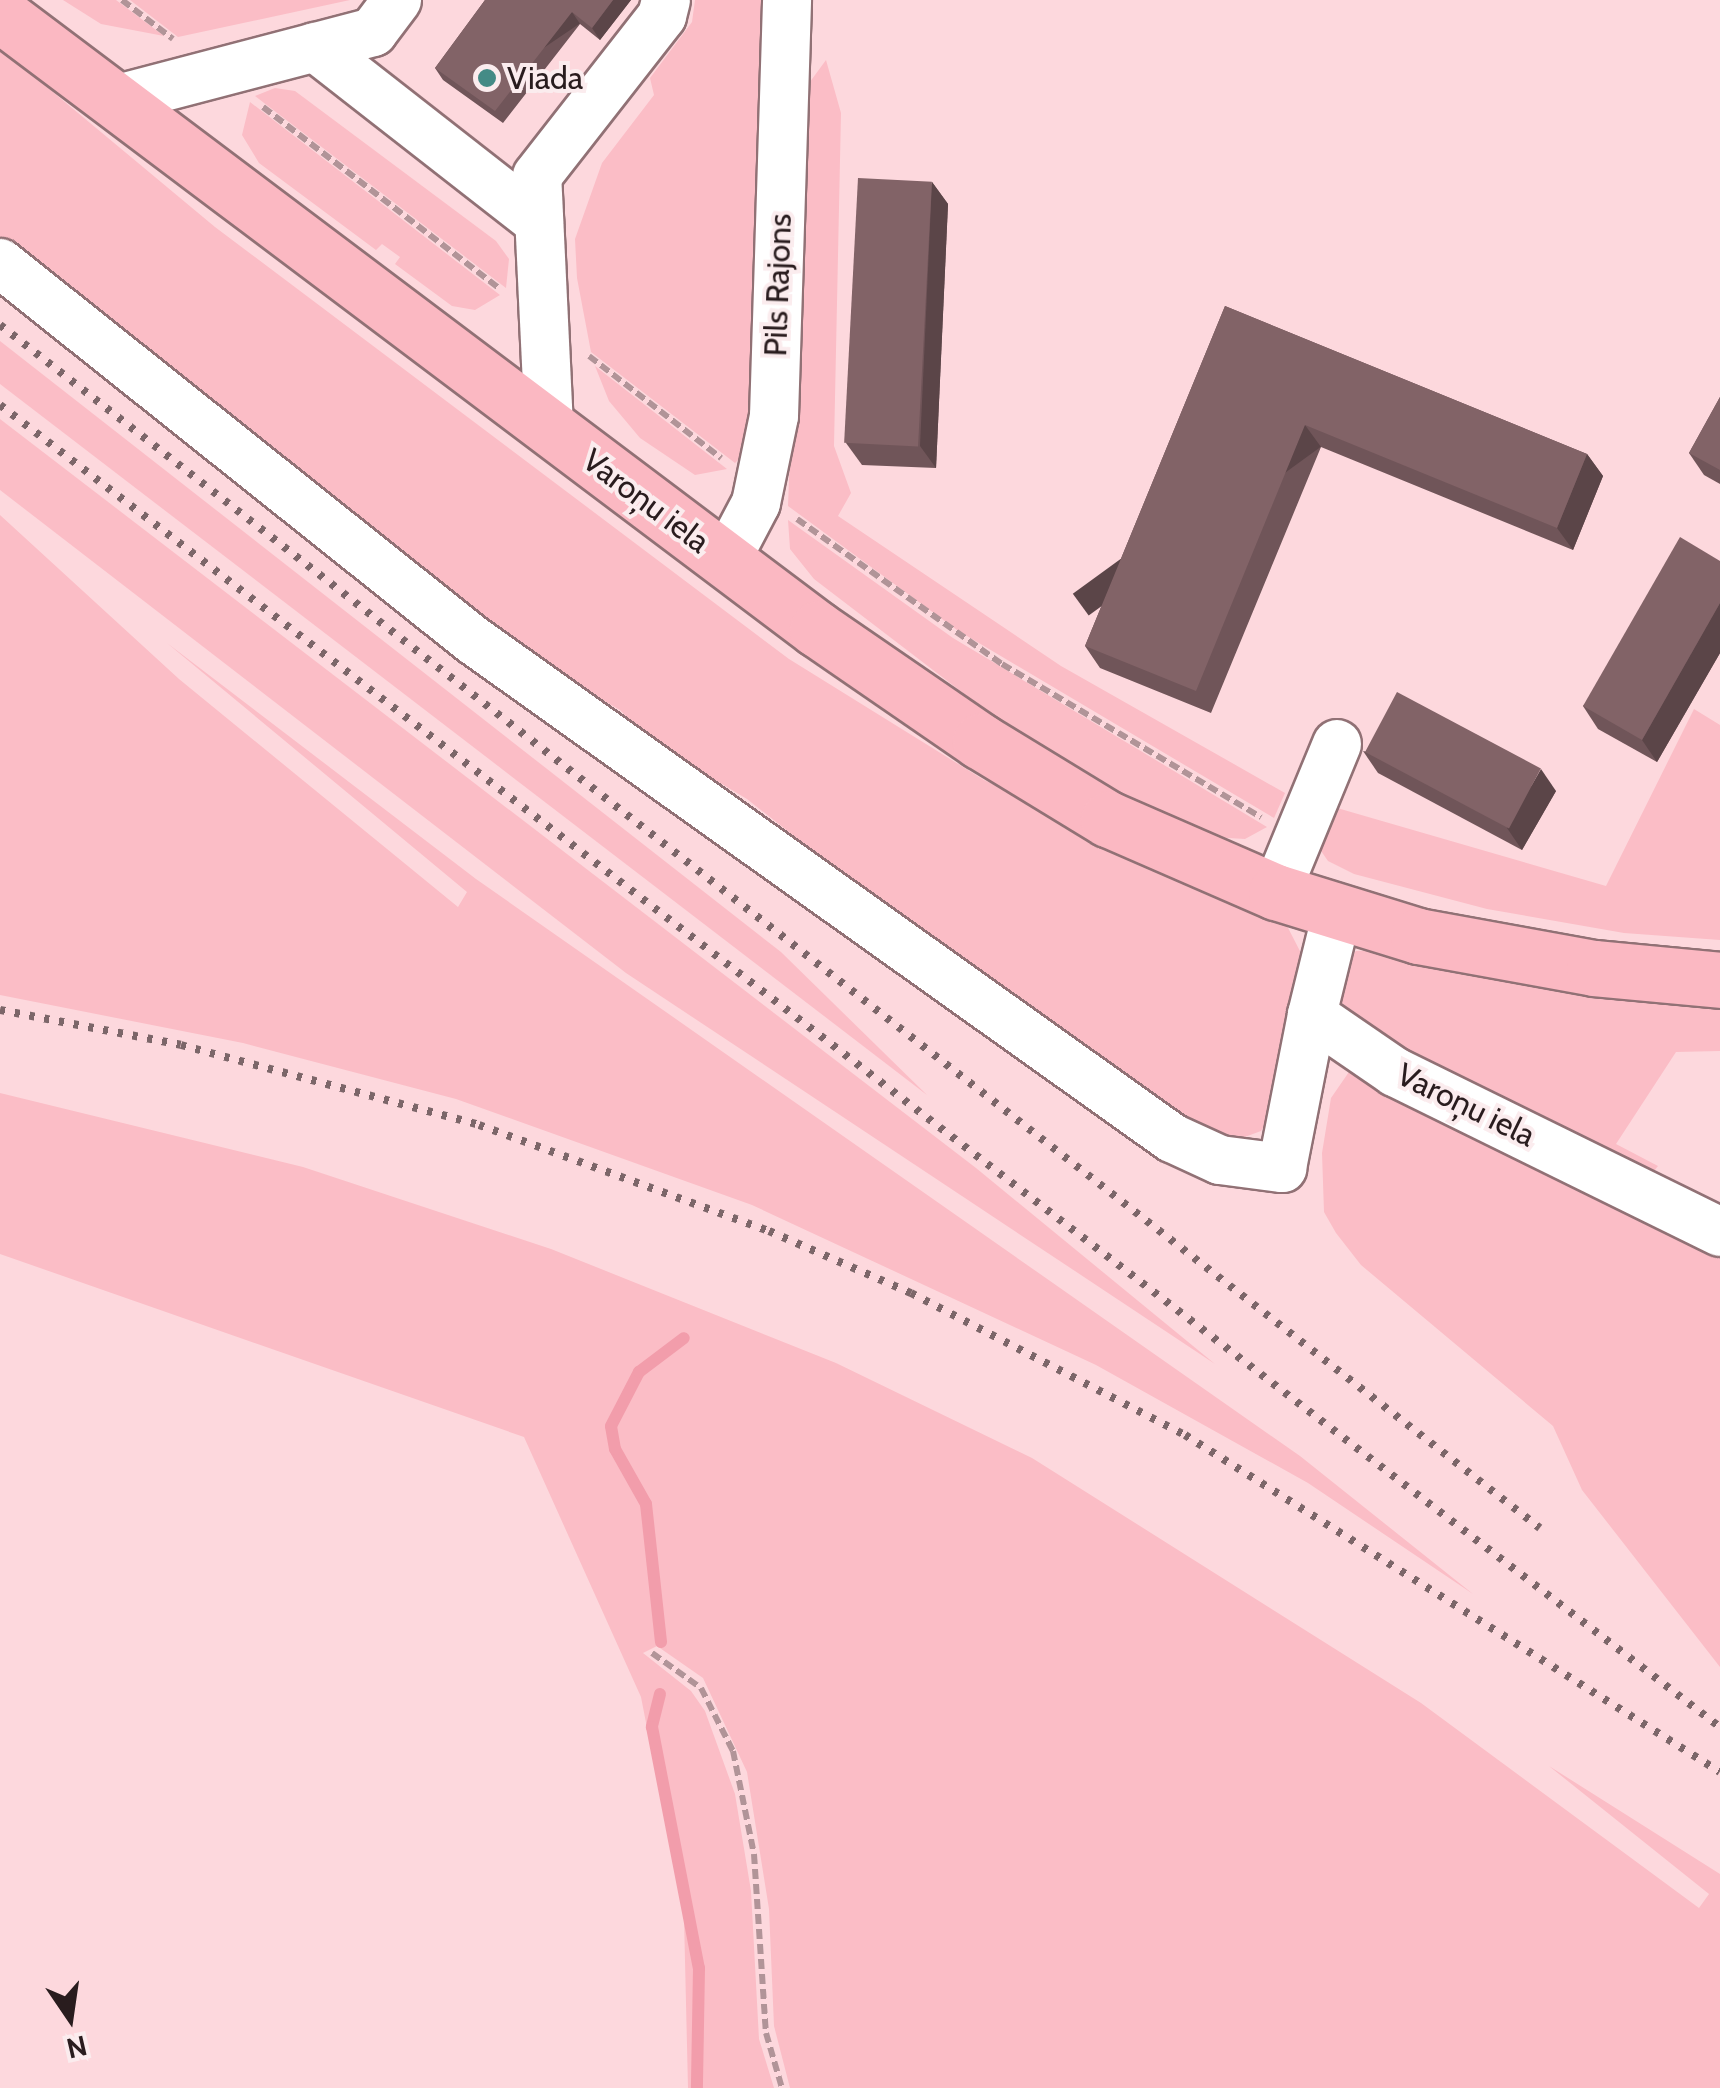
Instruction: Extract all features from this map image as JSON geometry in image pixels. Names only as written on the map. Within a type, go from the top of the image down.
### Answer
[{"type":"highway","name":"Varoņu iela","points":[[0,14],[726,560],[1050,785],[1183,855],[1284,868],[1337,913],[1504,954],[1720,980]]},
{"type":"street","points":[[114,100],[373,32],[398,0]]},
{"type":"street","points":[[549,427],[537,176],[662,16],[666,0]]},
{"type":"street","name":"Pils Rajons","points":[[726,560],[759,491],[774,416],[787,0]]},
{"type":"street","points":[[315,47],[540,222]]},
{"type":"street","points":[[0,263],[472,640],[1172,1138],[1220,1160],[1282,1168],[1312,1014],[1337,913]]},
{"type":"street","points":[[1284,868],[1337,744]]},
{"type":"street","name":"Varoņu iela","points":[[1312,1014],[1395,1072],[1720,1232]]},
{"type":"path","points":[[122,0],[759,491],[956,634],[1117,735],[1238,800],[1284,868]]},
{"type":"path","points":[[652,1653],[701,1688],[733,1752],[754,1854],[766,2033],[782,2088]]},
{"type":"shaded area","points":[[63,0],[116,0],[164,36],[101,24]]},
{"type":"shaded area","points":[[130,0],[350,0],[178,37]]},
{"type":"shaded area","points":[[695,0],[761,0],[757,362],[746,452],[735,463],[591,352],[577,278],[575,239],[602,163],[654,95],[650,78],[692,22]]},
{"type":"shaded area","points":[[0,48],[215,227],[789,659],[984,780],[1285,922],[1303,957],[1279,1102],[1261,1131],[1234,1141],[1174,1118],[899,919],[747,799],[650,741],[620,710],[550,670],[0,250]]},
{"type":"shaded area","points":[[826,60],[841,113],[834,446],[851,493],[838,516],[1061,666],[1285,793],[1274,818],[957,630],[788,506],[804,90]]},
{"type":"shaded area","points":[[275,88],[295,91],[496,241],[509,259],[506,288],[255,96]]},
{"type":"shaded area","points":[[250,102],[500,295],[475,310],[452,306],[395,264],[400,257],[382,244],[376,250],[259,163],[242,135]]},
{"type":"shaded area","points":[[0,341],[781,952],[927,1095],[0,384]]},
{"type":"shaded area","points":[[595,366],[727,469],[695,475],[640,438],[609,401]]},
{"type":"shaded area","points":[[0,419],[976,1168],[1215,1364],[626,973],[0,490]]},
{"type":"shaded area","points":[[0,515],[179,679],[458,907],[467,892],[167,643],[476,879],[1300,1456],[1473,1594],[1308,1483],[1096,1365],[752,1205],[456,1099],[243,1043],[0,995]]},
{"type":"shaded area","points":[[788,520],[953,638],[1267,827],[1245,839],[1212,837],[1107,788],[1018,735],[814,579],[790,549]]},
{"type":"shaded area","points":[[1694,709],[1720,725],[1720,940],[1624,933],[1487,909],[1354,874],[1328,861],[1319,848],[1313,801],[1606,886]]},
{"type":"shaded area","points":[[1382,950],[1561,992],[1720,1007],[1720,1051],[1676,1052],[1616,1144],[1658,1166],[1647,1180],[1527,1124],[1344,1014],[1336,999],[1346,959],[1356,951]]},
{"type":"shaded area","points":[[1351,1069],[1720,1243],[1720,1667],[1582,1490],[1553,1426],[1361,1265],[1336,1233],[1324,1212],[1322,1153],[1331,1098]]},
{"type":"shaded area","points":[[0,1093],[303,1167],[551,1249],[836,1363],[1032,1458],[1421,1703],[1699,1908],[1709,1894],[1549,1766],[1720,1874],[1720,2088],[790,2088],[774,2026],[769,1909],[747,1772],[703,1678],[657,1646],[643,1653],[691,1691],[705,1711],[735,1794],[751,1891],[759,2039],[774,2088],[688,2088],[684,1918],[641,1697],[524,1437],[0,1254]]},
{"type":"building","points":[[485,0],[613,0],[592,28],[572,12],[495,111],[435,68]]},
{"type":"building","points":[[858,178],[932,182],[918,447],[844,443]]},
{"type":"building","points":[[1225,306],[1587,454],[1557,528],[1305,425],[1196,691],[1085,646]]},
{"type":"building","points":[[1720,397],[1720,470],[1689,453]]},
{"type":"building","points":[[1680,537],[1720,561],[1720,603],[1642,740],[1583,706]]},
{"type":"building","points":[[1397,692],[1541,769],[1509,829],[1365,752]]},
{"type":"waterway","points":[[661,1642],[646,1504],[615,1449],[611,1426],[639,1372],[684,1338]]},
{"type":"waterway","points":[[660,1694],[652,1727],[699,1968],[697,2088]]},
{"type":"railway","points":[[0,325],[1540,1528]]},
{"type":"railway","points":[[0,405],[1720,1727]]},
{"type":"railway","points":[[0,1010],[181,1045],[479,1125],[769,1231],[911,1293],[1185,1435],[1720,1772]]},
{"type":"place","name":"Viada","points":[[487,78]]}]
